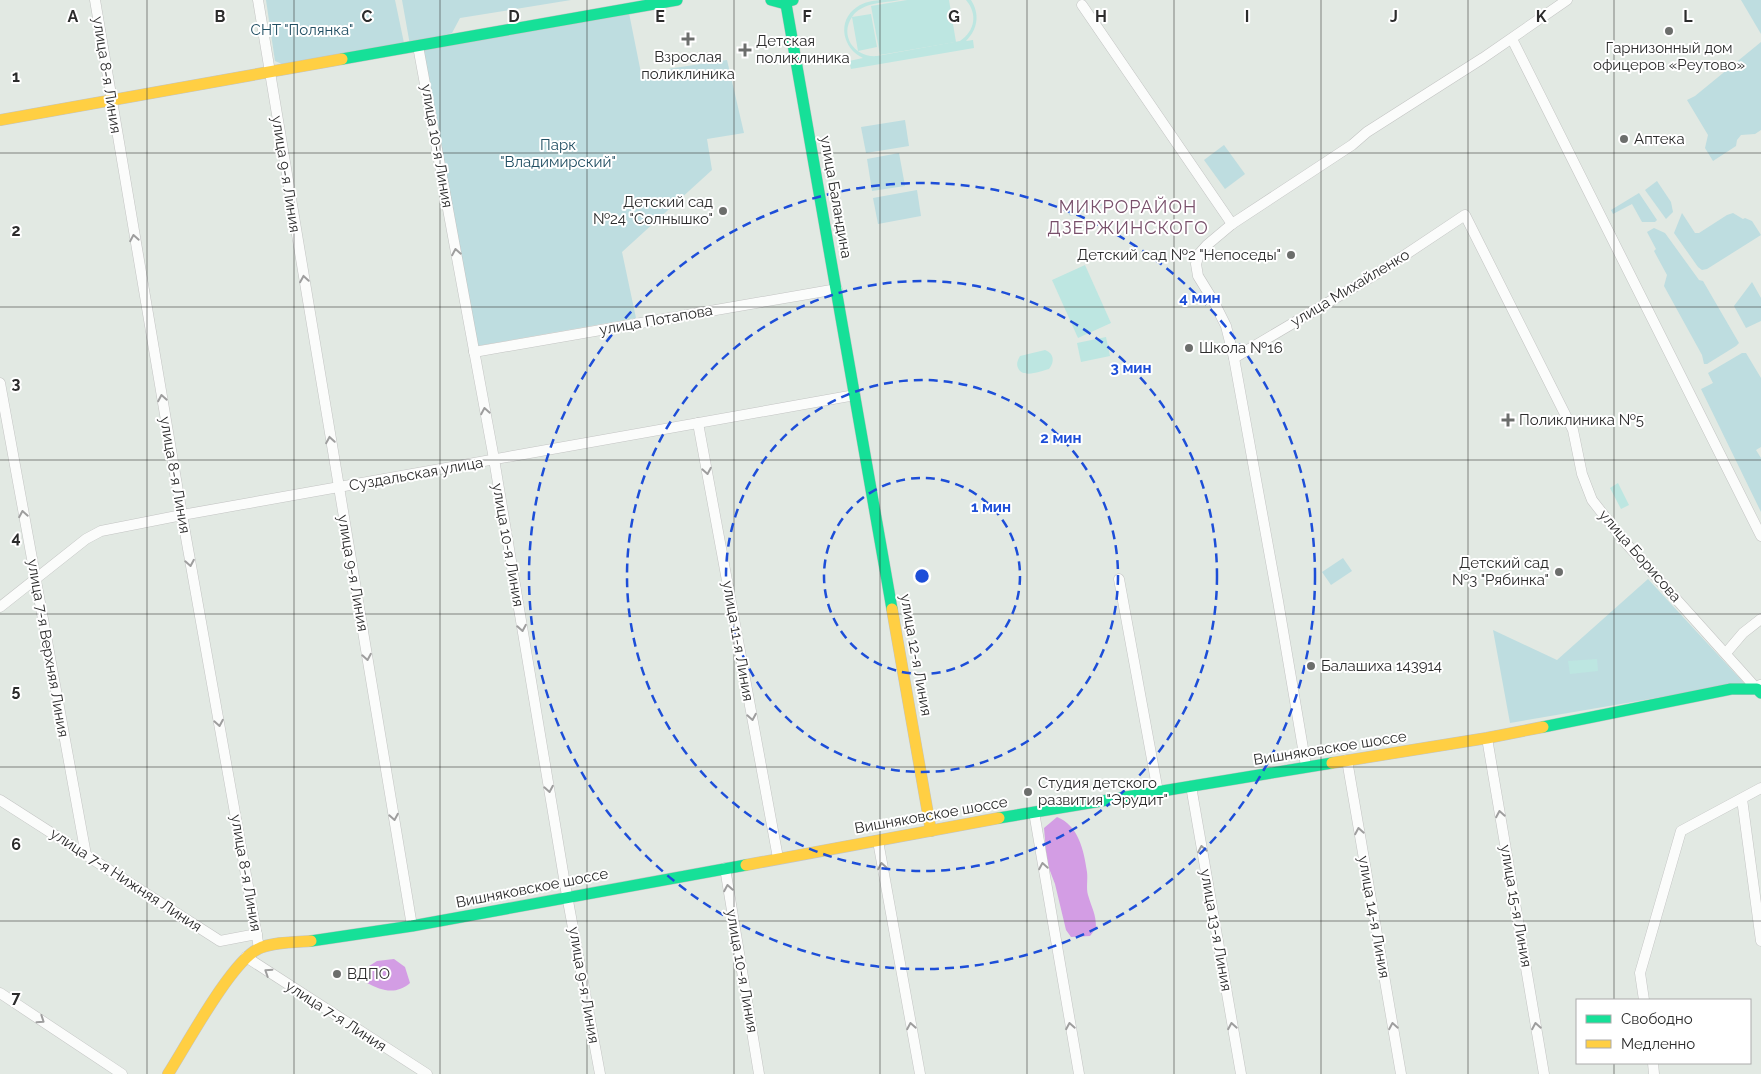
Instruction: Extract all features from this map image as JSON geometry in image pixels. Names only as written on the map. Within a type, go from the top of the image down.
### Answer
[{"type":"street","name":"улица 8-я Линия","points":[[95,0],[182,515],[259,948]]},
{"type":"street","name":"улица 9-я Линия","points":[[258,0],[412,926]]},
{"type":"street","points":[[0,120],[677,0]]},
{"type":"street","points":[[771,0],[780,4],[790,2]]},
{"type":"street","points":[[1306,766],[1234,358],[1226,326],[1198,276],[1196,264],[1199,254],[1232,224],[1352,145],[1367,132],[1512,39],[1567,0]]},
{"type":"street","name":"улица Баландина","points":[[790,2],[855,395]]},
{"type":"street","points":[[1082,5],[1232,224]]},
{"type":"street","points":[[1512,39],[1761,536]]},
{"type":"street","name":"улица 10-я Линия","points":[[418,46],[494,459],[568,897]]},
{"type":"street","name":"улица Михайленко","points":[[1234,358],[1378,273],[1465,215]]},
{"type":"street","name":"улица Борисова","points":[[1465,215],[1573,430],[1582,474],[1592,500],[1624,541],[1760,689]]},
{"type":"street","name":"улица Потапова","points":[[474,352],[837,289]]},
{"type":"street","name":"улица 7-я Верхняя Линия","points":[[0,383],[86,855]]},
{"type":"street","name":"Суздальская улица","points":[[0,607],[86,539],[100,531],[855,395]]},
{"type":"street","name":"улица 12-я Линия","points":[[855,395],[931,831]]},
{"type":"street","name":"улица 11-я Линия","points":[[698,423],[778,858]]},
{"type":"street","points":[[1119,579],[1158,792]]},
{"type":"street","points":[[1726,653],[1743,633],[1761,619]]},
{"type":"street","name":"Вишняковское шоссе","points":[[168,1074],[227,980],[246,957],[259,948],[412,926],[1034,812],[1306,766],[1487,738],[1731,689],[1760,689]]},
{"type":"street","name":"улица 15-я Линия","points":[[1487,738],[1544,1074]]},
{"type":"street","name":"улица 14-я Линия","points":[[1347,760],[1401,1074]]},
{"type":"street","name":"улица 13-я Линия","points":[[1191,786],[1240,1074]]},
{"type":"street","points":[[1644,999],[1640,973],[1681,831],[1761,788]]},
{"type":"street","points":[[1742,799],[1761,941]]},
{"type":"street","name":"улица 7-я Нижняя Линия","points":[[0,800],[220,941],[257,934]]},
{"type":"street","points":[[1034,812],[1078,1074]]},
{"type":"street","points":[[878,841],[920,1074]]},
{"type":"street","name":"улица 10-я Линия","points":[[725,868],[759,1074]]},
{"type":"street","name":"улица 9-я Линия","points":[[568,897],[600,1074]]},
{"type":"street","name":"улица 7-я Линия","points":[[246,957],[427,1074]]},
{"type":"street","points":[[0,993],[122,1074]]},
{"type":"green space","name":"СНТ \"Полянка\"","points":[[266,0],[395,0],[404,43],[282,64],[275,61]]},
{"type":"green space","points":[[402,0],[571,0],[460,18],[452,33],[410,45]]},
{"type":"green space","points":[[1741,0],[1761,0],[1761,34]]},
{"type":"green space","name":"Парк \"Владимирский\"","points":[[629,13],[641,73],[727,60],[744,133],[707,139],[712,170],[622,252],[636,318],[477,346],[420,48]]},
{"type":"green space","points":[[1761,42],[1761,130],[1755,134],[1741,135],[1737,140],[1736,146],[1713,161],[1705,148],[1708,135],[1687,100],[1695,96]]},
{"type":"green space","points":[[905,120],[909,146],[866,153],[861,127]]},
{"type":"green space","points":[[1224,145],[1245,174],[1225,189],[1204,160]]},
{"type":"green space","points":[[899,153],[905,186],[872,191],[867,159]]},
{"type":"green space","points":[[1657,181],[1671,202],[1673,212],[1666,219],[1645,190]]},
{"type":"green space","points":[[917,190],[921,216],[878,224],[873,198]]},
{"type":"green space","points":[[1639,193],[1657,220],[1655,222],[1642,222],[1632,204],[1613,214],[1611,210]]},
{"type":"green space","points":[[1106,204],[1070,216],[1064,206]]},
{"type":"green space","points":[[1682,213],[1695,233],[1699,233],[1733,213],[1743,219],[1752,221],[1761,235],[1707,269],[1702,270],[1674,233]]},
{"type":"green space","points":[[1654,228],[1665,233],[1699,280],[1703,281],[1739,343],[1707,364],[1704,364],[1702,355],[1664,286],[1667,275],[1654,251],[1656,249],[1647,232]]},
{"type":"green space","points":[[1752,282],[1761,298],[1761,321],[1746,328],[1734,306]]},
{"type":"green space","points":[[1742,353],[1746,353],[1761,378],[1761,447],[1756,450],[1761,458],[1761,512],[1701,389],[1713,383],[1708,373]]},
{"type":"green space","points":[[1343,558],[1352,571],[1331,585],[1322,572]]},
{"type":"green space","points":[[1648,579],[1744,683],[1510,723],[1493,630],[1557,660]]},
{"type":"shaded area","points":[[900,0],[867,6],[856,12],[848,24],[848,38],[856,50],[869,56],[877,56],[960,41],[972,27],[972,11],[966,0],[971,0],[977,16],[973,31],[966,41],[973,40],[974,48],[851,69],[849,61],[863,58],[856,54],[847,42],[844,27],[850,13],[860,5],[868,2]]},
{"type":"shaded area","points":[[907,0],[949,0],[956,42],[880,55],[871,6]]},
{"type":"shaded area","points":[[871,14],[877,47],[858,51],[852,17]]},
{"type":"shaded area","points":[[1085,265],[1111,323],[1078,338],[1052,280]]},
{"type":"shaded area","points":[[1106,337],[1110,356],[1081,362],[1077,343]]},
{"type":"shaded area","points":[[1045,350],[1053,358],[1049,369],[1028,374],[1020,371],[1017,365],[1020,356]]},
{"type":"shaded area","points":[[1618,483],[1629,505],[1621,509],[1610,488]]},
{"type":"shaded area","points":[[1597,659],[1598,671],[1570,674],[1568,661]]},
{"type":"shaded area","points":[[1057,817],[1075,832],[1082,847],[1087,872],[1087,892],[1096,923],[1096,928],[1090,936],[1071,937],[1066,930],[1055,884],[1047,863],[1044,828]]},
{"type":"shaded area","points":[[394,959],[405,967],[410,983],[399,989],[384,990],[367,983],[366,968],[377,961]]},
{"type":"traffic: fast","points":[[342,59],[677,0]]},
{"type":"traffic: fast","points":[[771,0],[782,3],[793,0]]},
{"type":"traffic: fast","points":[[786,4],[892,609]]},
{"type":"traffic: fast","points":[[1543,727],[1731,689],[1757,689],[1761,693]]},
{"type":"traffic: fast","points":[[999,818],[1332,763]]},
{"type":"traffic: fast","points":[[311,941],[412,926],[746,865]]},
{"type":"traffic: slow","points":[[0,120],[342,59]]},
{"type":"traffic: slow","points":[[892,609],[931,831]]},
{"type":"traffic: slow","points":[[1332,763],[1543,727]]},
{"type":"traffic: slow","points":[[746,865],[999,818]]},
{"type":"traffic: slow","points":[[168,1074],[222,987],[247,957],[258,949],[270,945],[311,941]]},
{"type":"place","name":"Гарнизонный дом офицеров «Реутово»","points":[[1669,31]]},
{"type":"place","name":"Взрослая поликлиника","points":[[688,39]]},
{"type":"place","name":"Детская поликлиника","points":[[745,50]]},
{"type":"place","name":"Аптека","points":[[1624,139]]},
{"type":"place","name":"Детский сад №24 \"Солнышко\"","points":[[723,211]]},
{"type":"place","name":"Детский сад №2 \"Непоседы\"","points":[[1291,255]]},
{"type":"place","name":"Школа №16","points":[[1189,348]]},
{"type":"place","name":"Поликлиника №5","points":[[1508,420]]},
{"type":"place","name":"Детский сад №3 \"Рябинка\"","points":[[1559,572]]},
{"type":"place","name":"Балашиха 143914","points":[[1311,666]]},
{"type":"place","name":"Студия детского развития \"Эрудит\"","points":[[1028,792]]},
{"type":"place","name":"ВДПО","points":[[337,974]]},
{"type":"district","name":"МИКРОРАЙОН ДЗЕРЖИНСКОГО","points":[[1128,217]]}]
